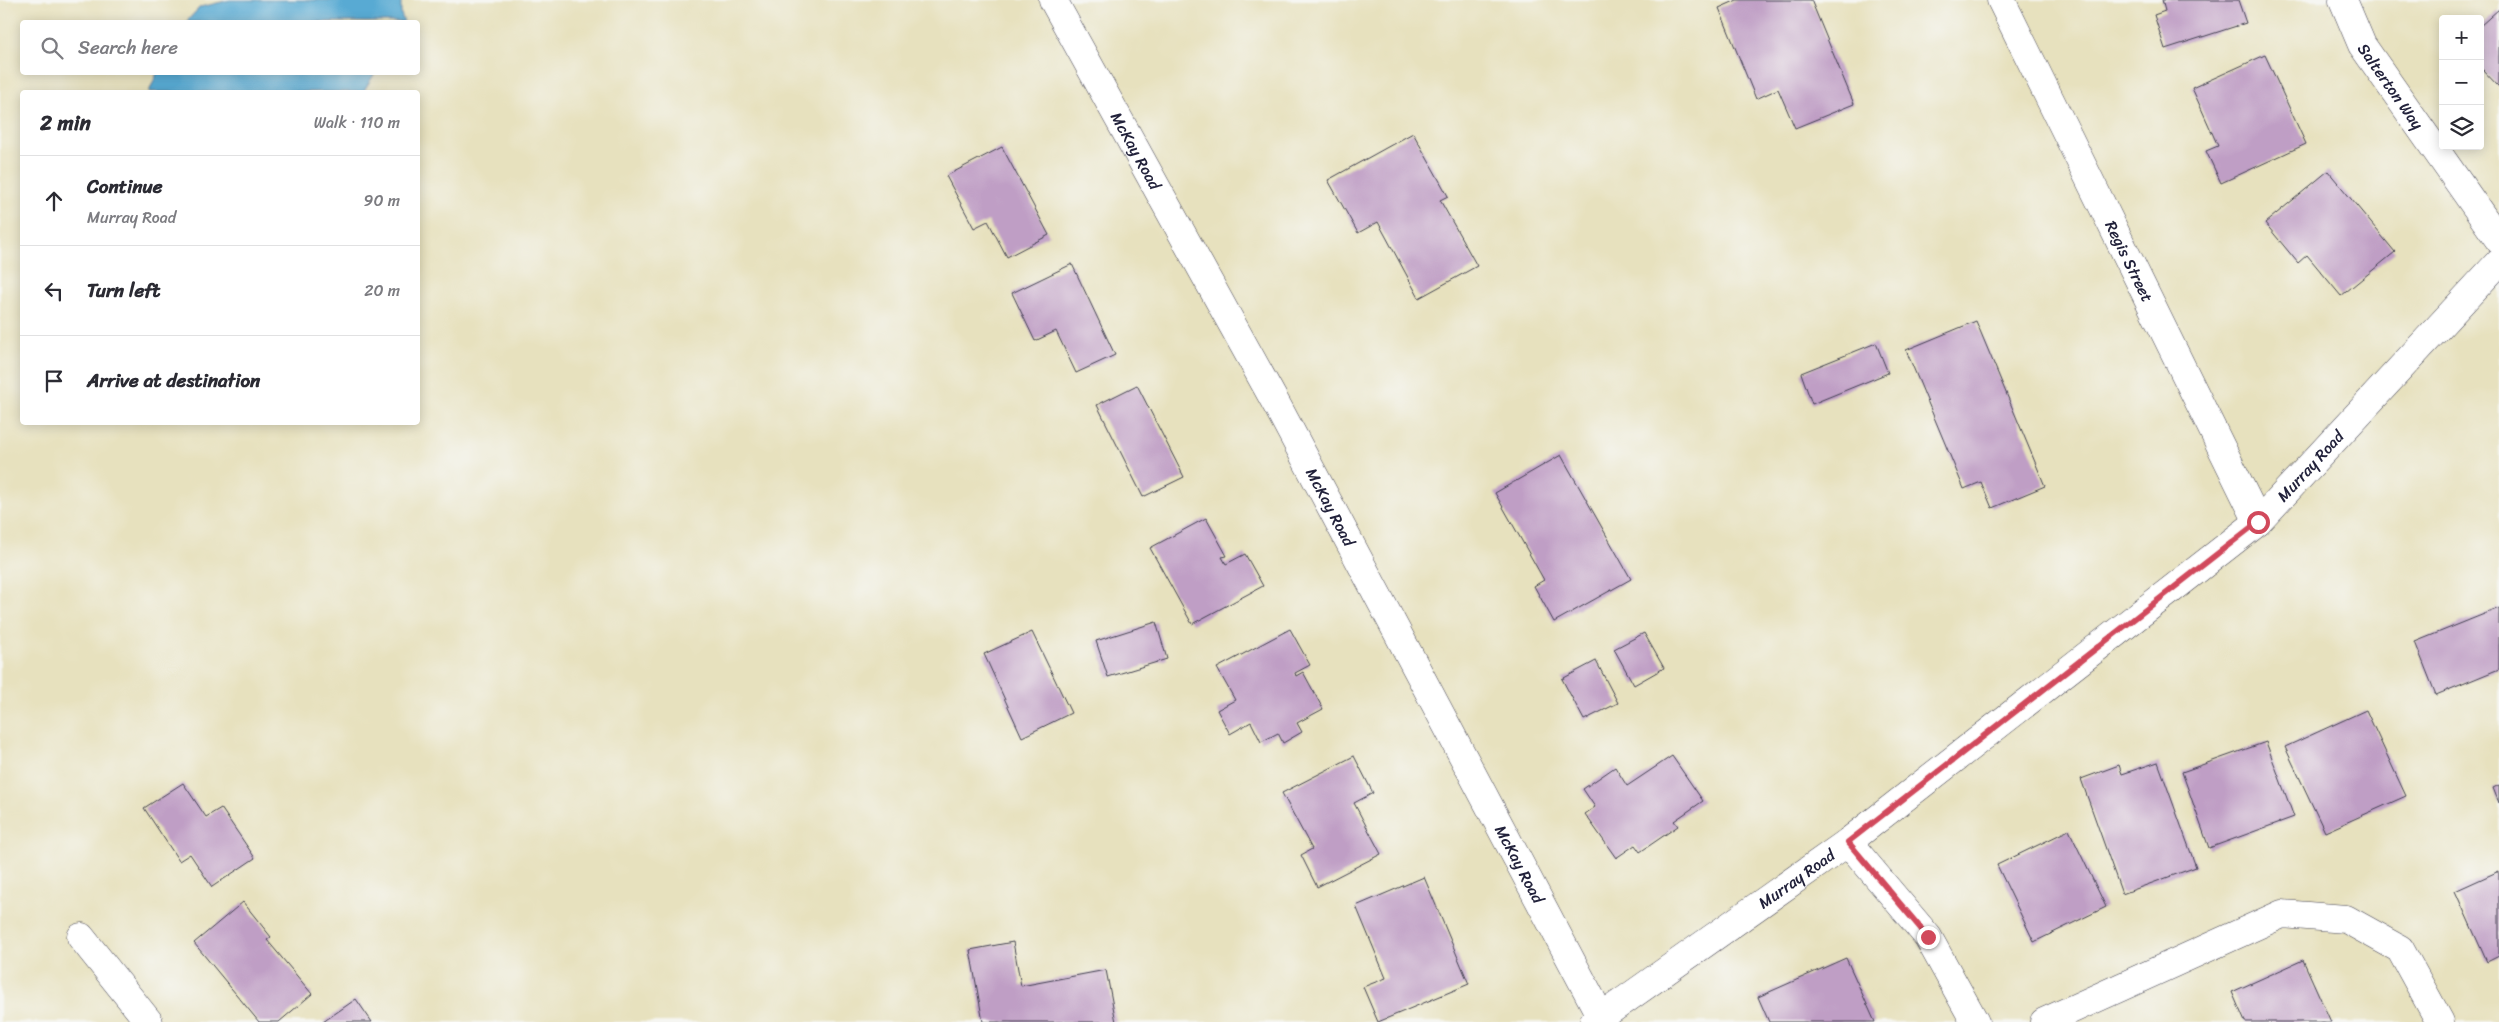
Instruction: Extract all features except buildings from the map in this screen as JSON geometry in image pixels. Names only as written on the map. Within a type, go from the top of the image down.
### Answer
[{"type":"street","name":"McKay Road","points":[[1053,0],[1279,409],[1598,1019]]},
{"type":"street","name":"Regis Street","points":[[2001,0],[2258,522]]},
{"type":"street","name":"Salterton Way","points":[[2343,0],[2362,46],[2499,240]]},
{"type":"street","name":"Murray Road","points":[[1598,1019],[1848,842],[2258,522],[2499,262]]},
{"type":"street","points":[[1848,842],[1928,937],[1975,1022]]},
{"type":"street","points":[[2044,1022],[2282,914],[2346,919],[2400,949],[2440,1022]]},
{"type":"street","points":[[81,937],[149,1022]]},
{"type":"water","points":[[230,0],[401,0],[401,14],[403,20],[188,20],[200,7]]},
{"type":"water","points":[[156,75],[374,75],[364,90],[150,90]]},
{"type":"route","points":[[1928,937],[1848,842],[2258,522]]}]
